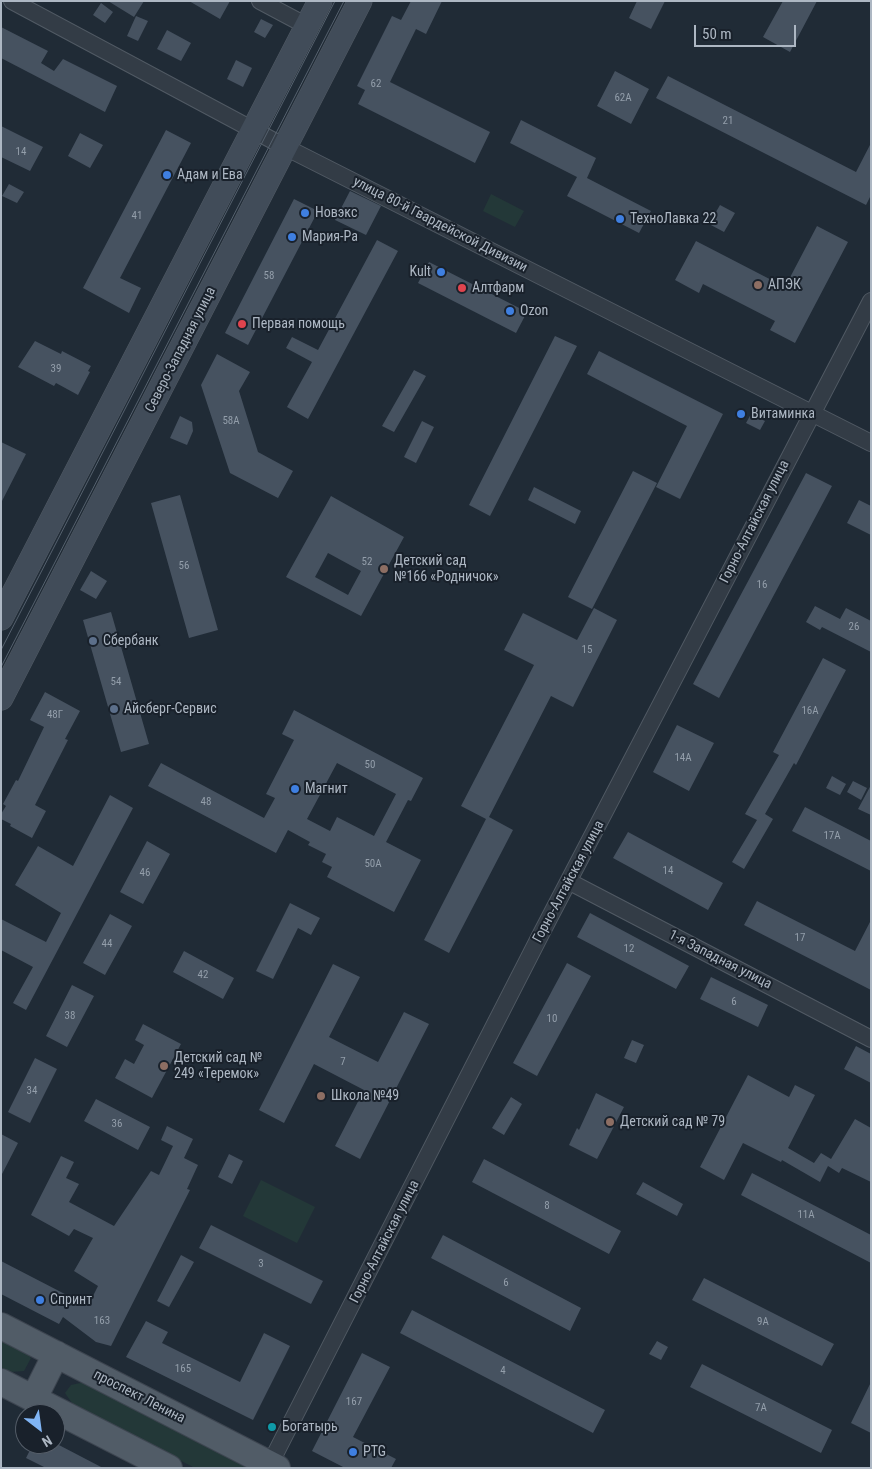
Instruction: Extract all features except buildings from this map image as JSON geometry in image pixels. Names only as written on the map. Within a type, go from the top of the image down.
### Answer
[{"type":"main road","points":[[1,618],[320,1]]},
{"type":"main road","name":"Северо-Западная улица","points":[[1,698],[360,1]]},
{"type":"main road","name":"проспект Ленина","points":[[1,1326],[274,1466]]},
{"type":"main road","points":[[34,1398],[56,1354]]},
{"type":"main road","points":[[1,1382],[169,1468]]},
{"type":"street","name":"улица 80-й Гвардейской Дивизии","points":[[12,1],[285,147],[871,443]]},
{"type":"street","points":[[260,1],[307,26]]},
{"type":"street","name":"Горно-Алтайская улица","points":[[274,1466],[570,882],[811,412],[871,301]]},
{"type":"street","name":"1-я Западная улица","points":[[570,882],[871,1038]]},
{"type":"green space","points":[[491,194],[524,211],[515,227],[483,211]]},
{"type":"green space","points":[[261,1180],[315,1207],[297,1243],[243,1216]]},
{"type":"green space","points":[[1,1337],[22,1348],[31,1358],[24,1371],[10,1372],[1,1368]]},
{"type":"green space","points":[[85,1382],[252,1468],[195,1468],[74,1406],[65,1393],[71,1385]]},
{"type":"tram line","points":[[1,650],[335,1]]},
{"type":"tram line","points":[[1,667],[344,1]]},
{"type":"place","name":"Адам и Ева","points":[[167,175]]},
{"type":"place","name":"Новэкс","points":[[305,213]]},
{"type":"place","name":"ТехноЛавка 22","points":[[620,219]]},
{"type":"place","name":"Мария-Ра","points":[[292,237]]},
{"type":"place","name":"Kult","points":[[441,272]]},
{"type":"place","name":"АПЭК","points":[[758,285]]},
{"type":"place","name":"Алтфарм","points":[[462,288]]},
{"type":"place","name":"Ozon","points":[[510,311]]},
{"type":"place","name":"Первая помощь","points":[[242,324]]},
{"type":"place","name":"Витаминка","points":[[741,414]]},
{"type":"place","name":"Детский сад №166 «Родничок»","points":[[384,569]]},
{"type":"place","name":"Сбербанк","points":[[93,641]]},
{"type":"place","name":"Айсберг-Сервис","points":[[114,709]]},
{"type":"place","name":"Магнит","points":[[295,789]]},
{"type":"place","name":"Детский сад № 249 «Теремок»","points":[[164,1066]]},
{"type":"place","name":"Школа №49","points":[[321,1096]]},
{"type":"place","name":"Детский сад № 79","points":[[610,1122]]},
{"type":"place","name":"Спринт","points":[[40,1300]]},
{"type":"place","name":"Богатырь","points":[[272,1427]]},
{"type":"place","name":"PTG","points":[[353,1452]]}]
